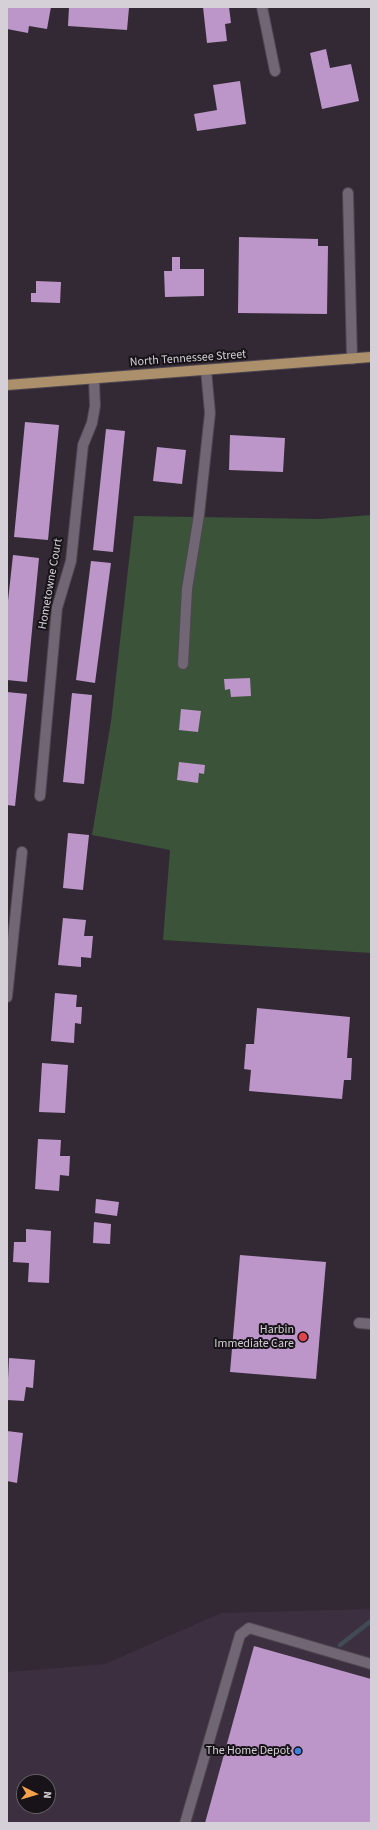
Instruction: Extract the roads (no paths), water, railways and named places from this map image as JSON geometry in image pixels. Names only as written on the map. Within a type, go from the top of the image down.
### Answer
[{"type":"main road","name":"North Tennessee Street","points":[[7,385],[371,357]]},
{"type":"street","points":[[262,7],[275,71]]},
{"type":"street","points":[[348,193],[352,359]]},
{"type":"street","points":[[183,664],[187,589],[199,515],[210,413],[206,370]]},
{"type":"street","name":"Hometowne Court","points":[[40,796],[58,608],[70,561],[83,445],[92,423],[95,406],[94,379]]},
{"type":"street","points":[[7,997],[22,852]]},
{"type":"street","points":[[359,1323],[371,1324]]},
{"type":"street","points":[[185,1823],[240,1635],[249,1628],[371,1664]]},
{"type":"waterway","points":[[340,1645],[371,1621]]},
{"type":"place","name":"Harbin Immediate Care","points":[[303,1337]]},
{"type":"place","name":"The Home Depot","points":[[298,1751]]}]
